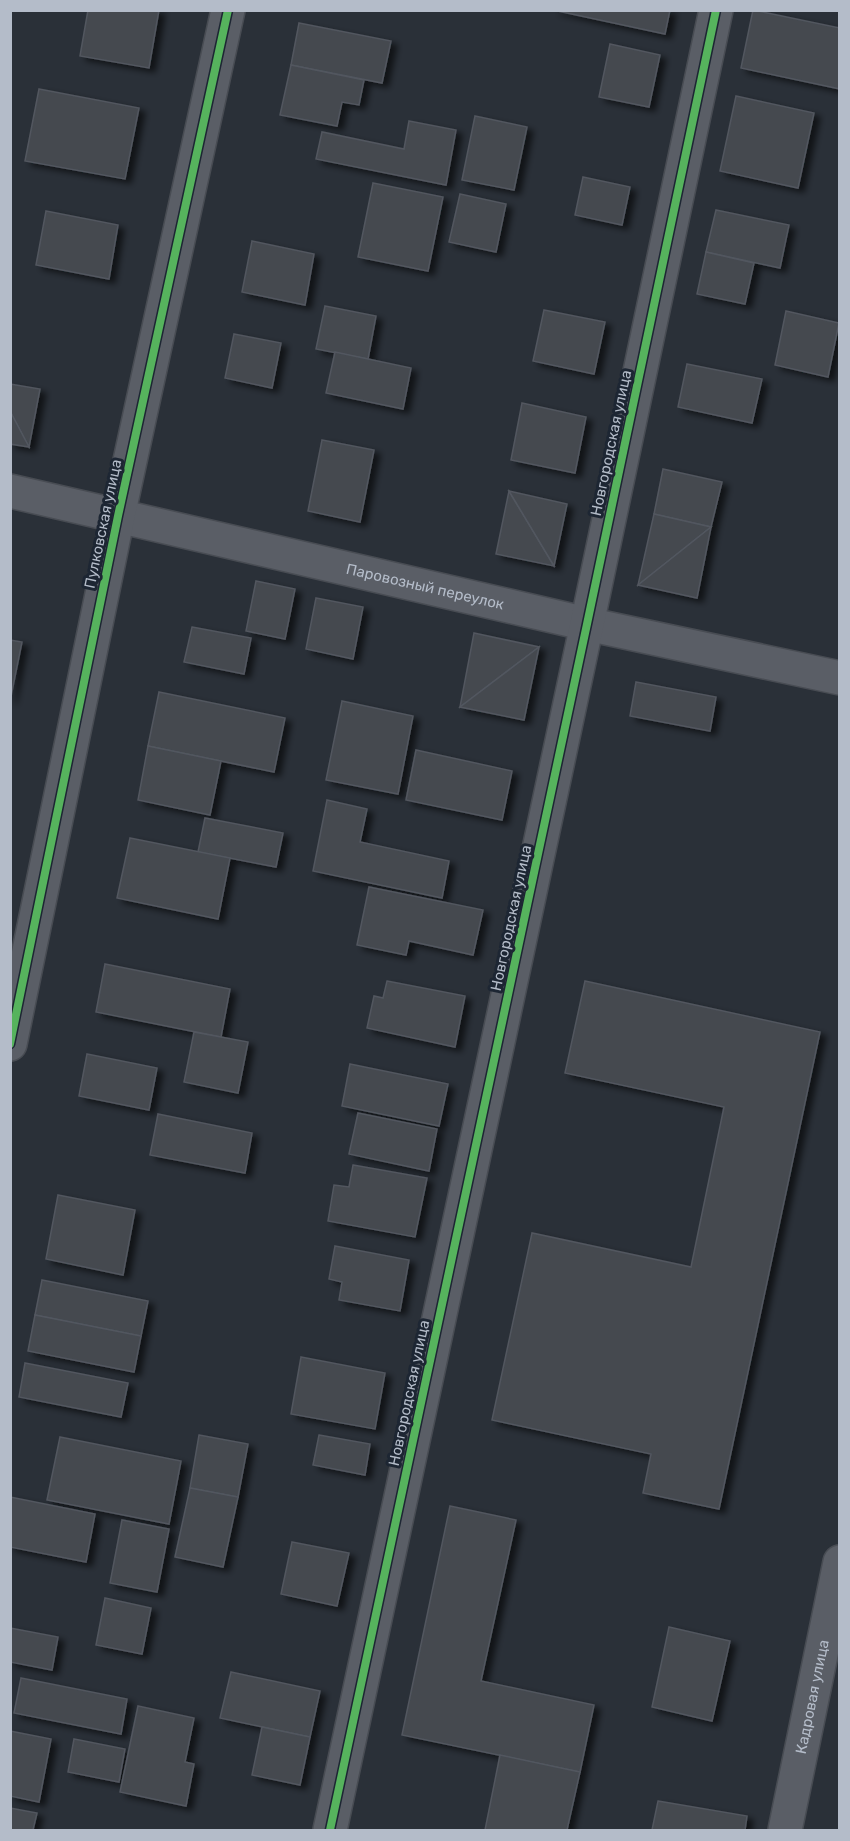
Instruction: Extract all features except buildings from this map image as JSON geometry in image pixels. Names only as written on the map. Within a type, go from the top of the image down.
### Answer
[{"type":"street","name":"Пулковская улица","points":[[10,1044],[118,516],[228,10]]},
{"type":"street","name":"Новгородская улица","points":[[330,1830],[716,10]]},
{"type":"street","name":"Паровозный переулок","points":[[10,491],[587,624],[840,678]]},
{"type":"street","name":"Кадровая улица","points":[[786,1830],[840,1562]]},
{"type":"cycle path","points":[[10,1044],[118,516],[228,10]]},
{"type":"cycle path","points":[[330,1830],[716,10]]}]
